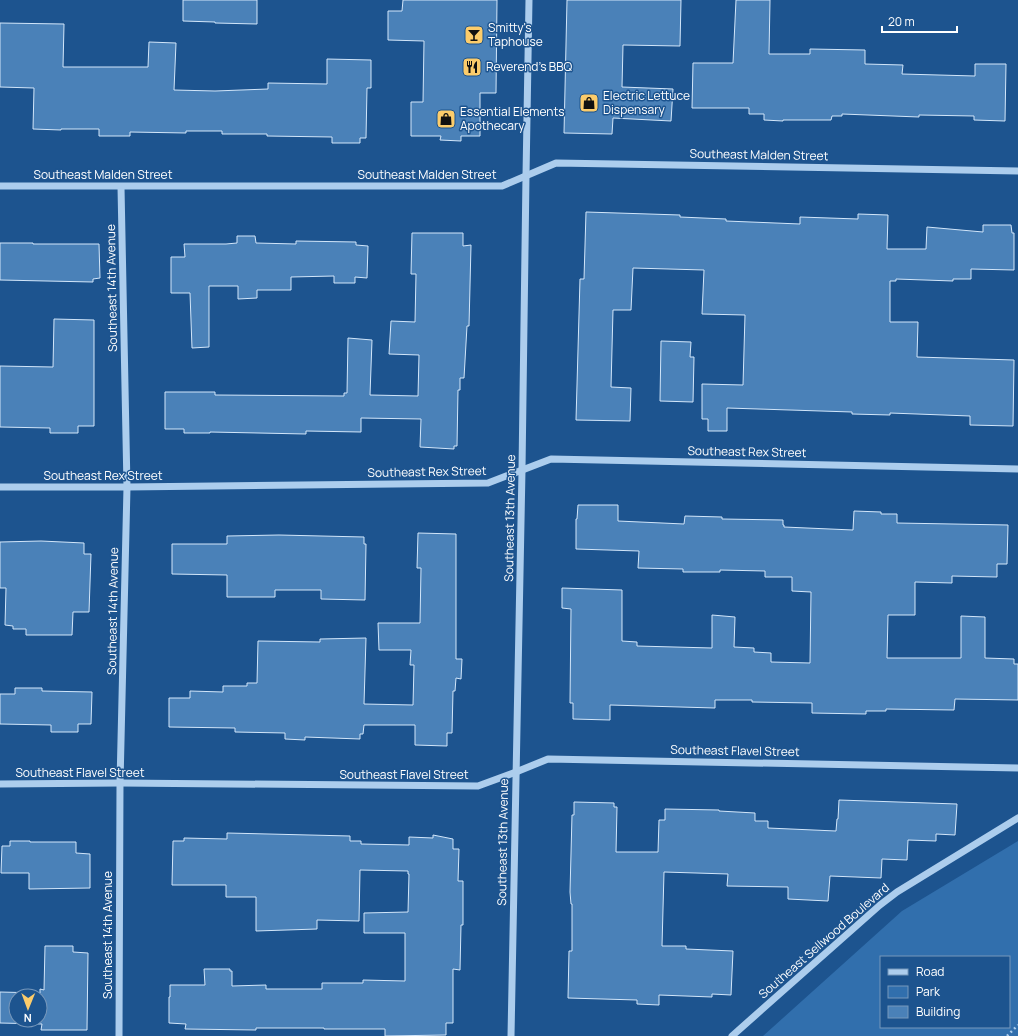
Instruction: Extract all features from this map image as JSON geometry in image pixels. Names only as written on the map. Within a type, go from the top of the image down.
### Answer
[{"type":"street","name":"Southeast 13th Avenue","points":[[511,1036],[529,0]]},
{"type":"street","name":"Southeast Malden Street","points":[[0,186],[502,186],[556,163],[1018,170]]},
{"type":"street","name":"Southeast 14th Avenue","points":[[119,1036],[120,783],[127,487],[121,186]]},
{"type":"street","name":"Southeast Rex Street","points":[[0,487],[488,483],[551,459],[1018,469]]},
{"type":"street","name":"Southeast Flavel Street","points":[[0,784],[120,783],[478,786],[548,759],[1018,768]]},
{"type":"street","name":"Southeast Sellwood Boulevard","points":[[732,1036],[880,905],[897,892],[1018,818]]},
{"type":"path","points":[[1007,1036],[1018,1025]]},
{"type":"green space","points":[[1018,841],[1018,1036],[763,1036],[902,911]]},
{"type":"building","points":[[183,0],[257,0],[257,24],[183,21]]},
{"type":"building","points":[[403,0],[497,0],[496,93],[480,93],[480,136],[461,136],[461,141],[440,140],[441,136],[411,136],[411,102],[423,102],[424,41],[388,40],[388,11],[402,11]]},
{"type":"building","points":[[567,0],[681,0],[680,46],[623,45],[622,87],[673,89],[671,121],[613,118],[612,134],[564,133]]},
{"type":"building","points":[[736,0],[770,0],[769,54],[810,54],[810,49],[865,50],[865,64],[903,65],[902,74],[975,76],[975,64],[1006,64],[1005,121],[974,120],[974,116],[919,115],[919,117],[842,114],[842,116],[832,116],[831,120],[783,121],[764,120],[764,114],[749,114],[749,108],[692,108],[693,63],[733,63]]},
{"type":"building","points":[[0,23],[64,24],[63,67],[148,67],[149,42],[176,43],[174,90],[215,91],[268,89],[268,83],[327,84],[327,59],[371,60],[371,88],[367,88],[366,138],[360,138],[360,143],[332,143],[332,137],[267,136],[267,134],[222,134],[222,131],[186,131],[186,133],[130,132],[130,136],[99,136],[99,129],[33,129],[34,88],[0,87]]},
{"type":"building","points":[[586,212],[680,215],[680,217],[726,219],[726,221],[800,224],[800,217],[858,219],[858,214],[888,215],[887,249],[926,249],[927,227],[983,232],[983,225],[1011,225],[1012,233],[1014,233],[1014,270],[971,269],[971,279],[953,279],[953,281],[896,279],[896,281],[890,281],[890,322],[918,322],[917,357],[1014,360],[1013,426],[970,425],[970,416],[890,413],[890,415],[852,414],[852,412],[727,408],[727,431],[708,431],[708,419],[702,419],[702,384],[743,385],[745,315],[702,314],[704,270],[633,268],[631,310],[613,310],[611,387],[631,388],[630,421],[576,420],[580,279],[584,279]]},
{"type":"building","points":[[412,233],[463,233],[463,246],[471,245],[469,326],[467,326],[464,378],[460,378],[460,390],[458,390],[457,446],[454,446],[454,449],[420,447],[421,419],[361,418],[361,432],[306,431],[306,434],[210,432],[184,433],[184,429],[165,429],[165,392],[215,392],[215,395],[344,396],[344,393],[347,393],[348,338],[372,340],[370,395],[418,396],[419,355],[389,354],[391,321],[415,322],[416,274],[411,274]]},
{"type":"building","points":[[237,236],[255,236],[256,243],[296,244],[296,241],[356,242],[356,245],[368,246],[367,278],[355,277],[355,283],[334,283],[334,276],[291,277],[291,290],[257,290],[257,298],[238,299],[238,286],[209,286],[209,347],[192,348],[190,293],[171,293],[171,257],[185,257],[184,244],[237,243]]},
{"type":"building","points":[[0,243],[99,244],[100,278],[93,279],[93,282],[0,280]]},
{"type":"building","points":[[54,319],[94,320],[94,426],[78,426],[78,433],[50,433],[50,428],[0,427],[0,366],[53,367]]},
{"type":"building","points":[[661,341],[691,342],[690,357],[694,357],[693,402],[660,401]]},
{"type":"building","points":[[578,505],[618,505],[618,521],[684,524],[685,516],[722,517],[722,519],[783,520],[784,527],[853,530],[854,511],[897,514],[897,523],[1008,525],[1007,564],[997,564],[997,577],[952,576],[952,583],[915,582],[915,615],[888,615],[887,658],[961,658],[961,616],[985,617],[985,658],[1014,659],[1014,664],[1018,664],[1018,700],[955,699],[954,710],[886,709],[886,711],[866,711],[866,714],[812,713],[812,703],[715,700],[715,708],[610,705],[610,720],[573,719],[573,703],[570,703],[571,609],[562,608],[562,588],[622,590],[622,641],[637,642],[637,646],[712,648],[712,615],[735,617],[734,647],[754,648],[754,652],[771,653],[771,662],[810,663],[811,592],[792,591],[792,577],[765,577],[765,571],[720,570],[720,572],[683,572],[683,569],[638,568],[639,551],[576,549],[576,519]]},
{"type":"building","points":[[418,533],[456,534],[456,659],[462,659],[461,679],[456,678],[455,691],[453,691],[452,733],[447,733],[447,746],[415,745],[415,725],[364,725],[363,734],[360,734],[360,739],[305,737],[305,740],[285,739],[285,733],[235,732],[235,728],[169,727],[169,698],[190,698],[190,691],[223,692],[223,686],[247,686],[247,683],[257,683],[258,641],[320,642],[320,639],[366,638],[364,704],[413,705],[414,665],[410,665],[411,650],[379,650],[378,623],[420,623],[421,568],[417,568]]},
{"type":"building","points":[[279,535],[364,537],[364,544],[366,544],[365,600],[321,599],[321,590],[275,590],[275,597],[227,597],[227,575],[172,574],[172,544],[227,544],[227,536]]},
{"type":"building","points":[[41,541],[84,543],[84,554],[91,554],[89,612],[73,612],[72,635],[26,635],[26,629],[13,629],[13,626],[5,625],[6,588],[0,588],[0,542]]},
{"type":"building","points":[[15,688],[42,688],[42,691],[92,692],[91,724],[78,724],[78,732],[51,732],[51,725],[0,724],[0,694],[15,694]]},
{"type":"building","points":[[839,800],[957,804],[955,835],[936,834],[936,841],[908,840],[907,860],[882,859],[881,878],[830,876],[828,901],[788,899],[788,887],[727,886],[728,874],[664,872],[662,946],[686,946],[686,949],[733,951],[731,995],[712,994],[712,997],[659,995],[659,1005],[637,1004],[637,1000],[568,998],[569,951],[572,951],[572,904],[570,892],[572,815],[574,815],[574,802],[614,803],[614,807],[617,807],[616,852],[658,852],[659,820],[665,820],[665,809],[719,810],[755,813],[755,821],[768,821],[768,828],[836,831]]},
{"type":"building","points":[[227,833],[350,836],[350,841],[361,841],[361,844],[409,845],[409,837],[433,838],[433,835],[453,839],[453,849],[459,849],[458,881],[463,881],[463,925],[461,925],[460,970],[453,969],[453,1023],[446,1023],[446,1035],[385,1036],[385,1029],[185,1029],[186,1024],[169,1023],[170,985],[205,985],[204,969],[230,969],[230,971],[232,971],[232,986],[266,985],[266,989],[322,989],[322,983],[363,983],[363,980],[405,981],[405,933],[364,933],[364,913],[408,912],[408,871],[360,870],[359,921],[317,920],[317,929],[256,931],[256,897],[226,897],[226,885],[172,885],[173,841],[184,841],[184,838],[227,839]]},
{"type":"building","points":[[10,841],[76,842],[76,853],[90,854],[90,888],[29,889],[29,873],[1,873],[2,846],[10,846]]},
{"type":"building","points":[[45,946],[73,946],[73,952],[88,953],[87,1030],[41,1030],[41,1028],[48,1028],[48,988],[44,988]]},
{"type":"building","points":[[0,992],[8,992],[8,1023],[0,1023]]},
{"type":"place","name":"Smitty's Taphouse","points":[[474,35]]},
{"type":"place","name":"Reverend's BBQ","points":[[472,67]]},
{"type":"place","name":"Electric Lettuce Dispensary","points":[[589,103]]},
{"type":"place","name":"Essential Elements Apothecary","points":[[446,119]]}]
